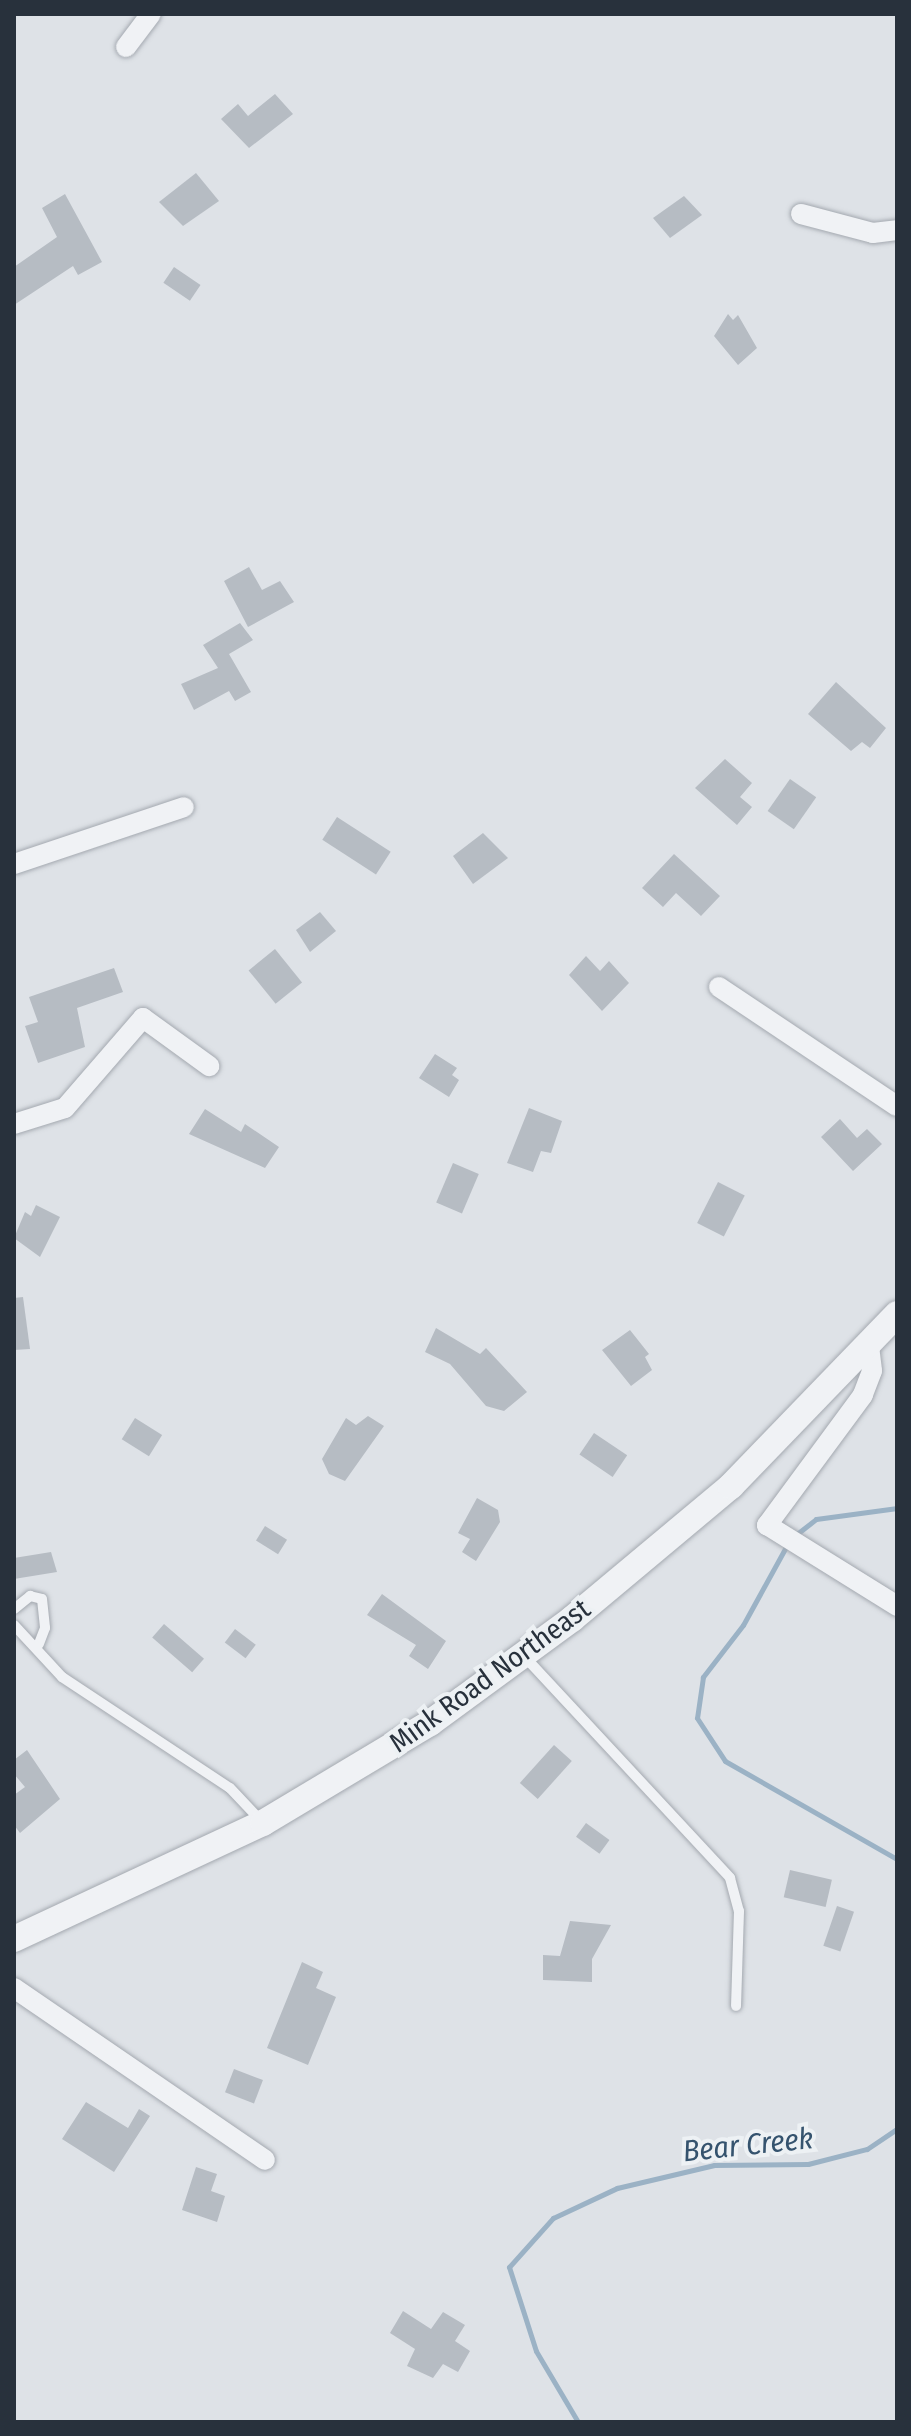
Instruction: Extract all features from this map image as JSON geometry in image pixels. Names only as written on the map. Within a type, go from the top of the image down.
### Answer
[{"type":"street","points":[[126,47],[151,14]]},
{"type":"street","points":[[801,214],[873,233],[897,230]]},
{"type":"street","points":[[14,864],[184,807]]},
{"type":"street","points":[[719,987],[897,1106]]},
{"type":"street","points":[[14,1124],[65,1108],[143,1018],[209,1066]]},
{"type":"street","name":"Mink Road Northeast","points":[[14,1939],[263,1823],[430,1723],[524,1656],[731,1486],[897,1314]]},
{"type":"street","points":[[869,1346],[872,1371],[863,1395],[838,1438],[768,1517],[774,1532],[897,1606]]},
{"type":"street","points":[[14,1988],[265,2160]]},
{"type":"lane","points":[[14,1609],[30,1596],[42,1599],[45,1628],[39,1644]]},
{"type":"lane","points":[[14,1625],[39,1644],[62,1677],[230,1788],[263,1823]]},
{"type":"lane","points":[[524,1656],[730,1878],[739,1911],[736,2006]]},
{"type":"building","points":[[275,94],[293,114],[249,148],[221,119],[238,104],[248,116]]},
{"type":"building","points":[[196,173],[219,201],[183,226],[159,202]]},
{"type":"building","points":[[65,194],[102,262],[78,275],[73,266],[14,305],[14,267],[57,237],[42,208]]},
{"type":"building","points":[[684,196],[702,215],[670,238],[653,218]]},
{"type":"building","points":[[174,267],[201,285],[190,301],[163,283]]},
{"type":"building","points":[[728,314],[733,320],[738,315],[757,348],[738,365],[714,336]]},
{"type":"building","points":[[249,567],[262,590],[280,581],[294,602],[248,627],[224,581]]},
{"type":"building","points":[[240,623],[253,640],[229,654],[251,692],[235,701],[229,691],[194,710],[181,684],[218,668],[203,645]]},
{"type":"building","points":[[836,682],[886,728],[870,748],[862,742],[851,751],[808,714]]},
{"type":"building","points":[[725,759],[752,783],[740,797],[752,807],[737,825],[695,788]]},
{"type":"building","points":[[790,779],[816,797],[794,829],[768,811]]},
{"type":"building","points":[[337,817],[391,852],[376,875],[322,840]]},
{"type":"building","points":[[483,833],[508,858],[473,884],[453,856]]},
{"type":"building","points":[[674,854],[720,896],[701,916],[676,893],[663,907],[642,888]]},
{"type":"building","points":[[320,912],[336,931],[310,952],[296,930]]},
{"type":"building","points":[[275,949],[302,982],[276,1004],[249,970]]},
{"type":"building","points":[[586,956],[600,971],[609,961],[629,983],[602,1011],[569,975]]},
{"type":"building","points":[[114,968],[123,992],[77,1008],[85,1047],[38,1063],[25,1026],[38,1022],[29,997]]},
{"type":"building","points":[[435,1054],[457,1068],[452,1075],[459,1080],[449,1097],[419,1078]]},
{"type":"building","points":[[529,1108],[562,1121],[551,1153],[541,1151],[533,1172],[507,1163]]},
{"type":"building","points":[[205,1109],[241,1132],[245,1124],[279,1147],[265,1168],[189,1134]]},
{"type":"building","points":[[840,1119],[857,1138],[867,1129],[882,1144],[853,1171],[821,1137]]},
{"type":"building","points":[[453,1163],[479,1174],[462,1214],[436,1203]]},
{"type":"building","points":[[718,1182],[745,1196],[724,1237],[697,1223]]},
{"type":"building","points":[[36,1205],[60,1217],[40,1257],[14,1238],[25,1212],[31,1216]]},
{"type":"building","points":[[23,1297],[30,1349],[14,1350],[14,1298]]},
{"type":"building","points":[[436,1328],[480,1354],[486,1348],[527,1392],[504,1411],[486,1406],[450,1364],[425,1352]]},
{"type":"building","points":[[630,1330],[649,1354],[645,1357],[652,1370],[631,1386],[602,1350]]},
{"type":"building","points":[[368,1416],[384,1426],[345,1481],[329,1474],[322,1459],[346,1418],[356,1425]]},
{"type":"building","points":[[135,1418],[162,1435],[149,1456],[122,1439]]},
{"type":"building","points":[[594,1433],[627,1455],[613,1477],[579,1455]]},
{"type":"building","points":[[477,1498],[498,1510],[500,1522],[476,1561],[462,1552],[470,1539],[458,1533]]},
{"type":"building","points":[[265,1526],[287,1540],[278,1554],[256,1540]]},
{"type":"building","points":[[51,1552],[57,1572],[14,1579],[14,1558]]},
{"type":"building","points":[[382,1594],[446,1641],[428,1669],[409,1656],[416,1645],[367,1615]]},
{"type":"building","points":[[164,1624],[204,1659],[192,1672],[152,1638]]},
{"type":"building","points":[[235,1629],[256,1645],[246,1658],[225,1643]]},
{"type":"building","points":[[554,1745],[572,1761],[538,1799],[520,1783]]},
{"type":"building","points":[[27,1750],[60,1799],[20,1833],[14,1825],[14,1795],[25,1787],[14,1774],[14,1760]]},
{"type":"building","points":[[586,1823],[609,1840],[599,1854],[576,1837]]},
{"type":"building","points":[[790,1870],[832,1880],[826,1907],[784,1897]]},
{"type":"building","points":[[837,1906],[854,1912],[840,1952],[823,1946]]},
{"type":"building","points":[[570,1921],[611,1925],[592,1959],[592,1982],[543,1980],[543,1955],[560,1956]]},
{"type":"building","points":[[302,1962],[323,1972],[316,1988],[336,1997],[308,2065],[267,2048]]},
{"type":"building","points":[[234,2069],[263,2080],[254,2103],[225,2092]]},
{"type":"building","points":[[86,2102],[128,2128],[139,2109],[150,2116],[114,2172],[62,2139]]},
{"type":"building","points":[[196,2167],[217,2174],[211,2191],[225,2196],[217,2222],[182,2210]]},
{"type":"building","points":[[403,2311],[431,2329],[443,2312],[465,2325],[455,2341],[470,2351],[458,2372],[443,2364],[433,2378],[407,2366],[415,2349],[390,2333]]},
{"type":"waterway","name":"Bear Creek","points":[[793,1537],[816,1519],[897,1508]]},
{"type":"waterway","name":"Bear Creek","points":[[787,1545],[743,1625],[703,1677],[697,1718],[725,1761],[897,1859]]},
{"type":"waterway","name":"Bear Creek","points":[[578,2422],[536,2351],[509,2267],[553,2218],[617,2188],[714,2165],[808,2164],[867,2149],[897,2129]]}]
